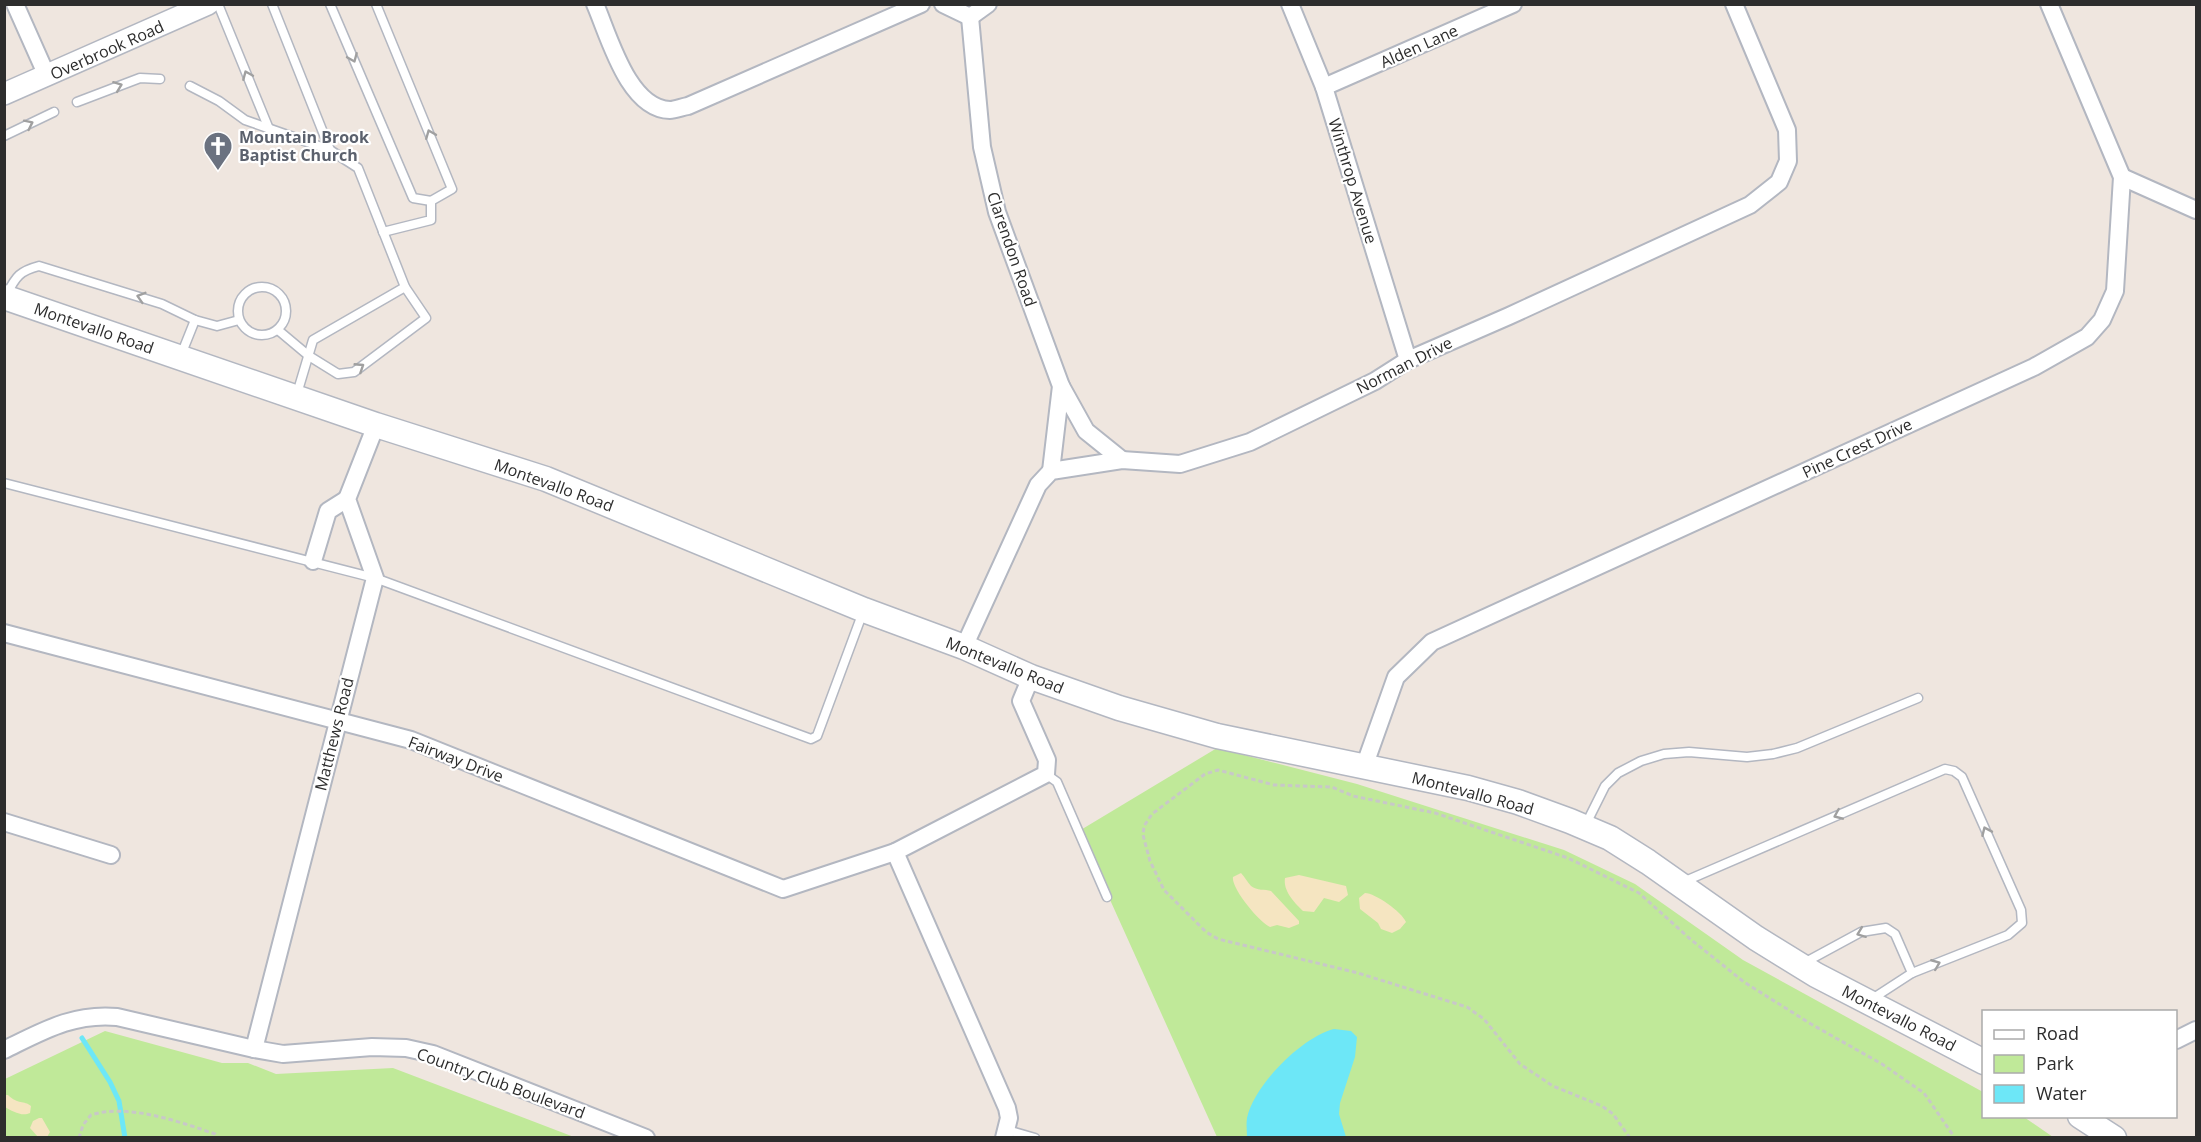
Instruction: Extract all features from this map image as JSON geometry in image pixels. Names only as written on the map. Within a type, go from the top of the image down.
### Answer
[{"type":"main road","name":"Montevallo Road","points":[[5,297],[376,425],[546,479],[864,610],[964,647],[1031,677],[1119,708],[1217,736],[1364,766],[1518,802],[1610,838],[1756,938],[1800,965],[1867,1003],[1982,1061]]},
{"type":"street","points":[[15,4],[47,76]]},
{"type":"street","name":"Overbrook Road","points":[[4,94],[208,4]]},
{"type":"street","points":[[595,4],[627,79],[640,96],[652,104],[669,110],[688,106],[921,4]]},
{"type":"street","points":[[943,4],[970,17],[988,4]]},
{"type":"street","name":"Winthrop Avenue","points":[[1290,4],[1324,87],[1408,360]]},
{"type":"street","name":"Alden Lane","points":[[1324,87],[1513,4]]},
{"type":"street","name":"Norman Drive","points":[[1051,471],[1122,460],[1180,464],[1250,442],[1375,381],[1408,360],[1750,205],[1779,182],[1788,161],[1787,130],[1734,4]]},
{"type":"street","name":"Pine Crest Drive","points":[[1364,766],[1396,677],[1432,642],[2034,367],[2087,337],[2102,320],[2115,291],[2122,177],[2049,4]]},
{"type":"street","name":"Clarendon Road","points":[[970,17],[982,147],[997,212],[1060,386],[1051,471]]},
{"type":"street","points":[[2122,177],[2196,210]]},
{"type":"street","points":[[1060,386],[1086,431],[1122,460]]},
{"type":"street","points":[[313,561],[328,511],[347,499],[376,425]]},
{"type":"street","points":[[964,647],[1038,484],[1051,471]]},
{"type":"street","points":[[347,499],[375,578]]},
{"type":"street","name":"Matthews Road","points":[[254,1049],[375,578]]},
{"type":"street","name":"Fairway Drive","points":[[4,633],[411,740],[783,889],[895,852]]},
{"type":"street","points":[[1006,1134],[1009,1118],[1007,1108],[895,852],[1047,774],[1047,760],[1021,701],[1031,677]]},
{"type":"street","points":[[4,822],[111,855]]},
{"type":"street","name":"Country Club Boulevard","points":[[4,1050],[59,1024],[98,1016],[117,1017],[283,1054],[372,1047],[406,1048],[433,1054],[646,1137]]},
{"type":"street","points":[[2177,1039],[2196,1030]]},
{"type":"lane","points":[[218,4],[270,129]]},
{"type":"lane","points":[[272,4],[330,150]]},
{"type":"lane","points":[[330,4],[413,198],[431,201],[452,189],[376,4]]},
{"type":"lane","points":[[77,102],[141,78],[160,79]]},
{"type":"lane","points":[[190,86],[219,101],[245,120],[330,150],[358,168],[405,287],[426,318],[354,372],[338,374],[309,356],[278,330]]},
{"type":"lane","points":[[4,136],[54,112]]},
{"type":"lane","points":[[383,232],[431,220],[431,201]]},
{"type":"lane","points":[[5,297],[23,270],[39,266],[162,304],[195,320],[217,326],[238,320]]},
{"type":"lane","points":[[263,287],[278,293],[286,307],[283,323],[278,330],[264,336],[248,332],[238,320],[237,312],[242,297],[255,288],[263,287]]},
{"type":"lane","points":[[295,397],[314,340],[405,287]]},
{"type":"lane","points":[[180,358],[195,320]]},
{"type":"lane","points":[[4,483],[375,578],[811,739],[817,736],[864,610]]},
{"type":"lane","points":[[1585,828],[1605,786],[1618,773],[1641,761],[1664,754],[1689,752],[1747,757],[1773,754],[1797,748],[1918,698]]},
{"type":"lane","points":[[1679,884],[1945,769],[1954,771],[1962,777],[2021,910],[2022,923],[2008,935],[1912,973],[1867,1003]]},
{"type":"lane","points":[[1047,774],[1057,782],[1107,897]]},
{"type":"lane","points":[[1800,965],[1861,932],[1886,928],[1895,934],[1912,973]]},
{"type":"lane","points":[[1006,1134],[1035,1137]]},
{"type":"path","points":[[1630,1137],[1613,1114],[1602,1106],[1553,1086],[1520,1064],[1491,1026],[1467,1007],[1358,973],[1218,939],[1206,932],[1164,890],[1145,848],[1144,826],[1162,805],[1205,774],[1218,770],[1274,785],[1332,787],[1353,796],[1410,806],[1465,822],[1568,858],[1639,894],[1706,953],[1744,982],[1907,1081],[1924,1094],[1955,1137]]},
{"type":"path","points":[[79,1137],[83,1125],[91,1115],[109,1112],[126,1112],[172,1120],[219,1137]]},
{"type":"green space","points":[[1217,748],[1357,784],[1564,850],[1635,884],[1743,960],[1982,1091],[1982,1118],[2025,1118],[2053,1137],[1217,1137],[1079,831]]},
{"type":"green space","points":[[105,1031],[222,1063],[248,1063],[276,1074],[393,1068],[574,1137],[5,1138],[5,1079]]},
{"type":"sand","points":[[1241,873],[1253,888],[1271,891],[1299,921],[1299,924],[1289,928],[1277,925],[1270,927],[1259,919],[1236,889],[1233,877]]},
{"type":"sand","points":[[1299,875],[1346,886],[1348,895],[1339,902],[1324,898],[1314,912],[1303,911],[1290,896],[1285,883],[1285,878]]},
{"type":"sand","points":[[1365,893],[1388,904],[1406,922],[1392,933],[1381,929],[1378,923],[1360,909],[1359,898]]},
{"type":"sand","points":[[4,1095],[31,1106],[30,1113],[20,1114],[5,1107]]},
{"type":"sand","points":[[42,1118],[50,1132],[47,1137],[38,1137],[30,1128],[33,1121]]},
{"type":"water","points":[[1334,1029],[1351,1031],[1357,1037],[1355,1057],[1340,1103],[1339,1114],[1346,1137],[1247,1137],[1247,1118],[1251,1105],[1269,1077],[1294,1052],[1321,1034]]},
{"type":"waterway","points":[[82,1038],[110,1082],[119,1101],[125,1138]]},
{"type":"place","name":"Mountain Brook Baptist Church","points":[[218,172]]}]
